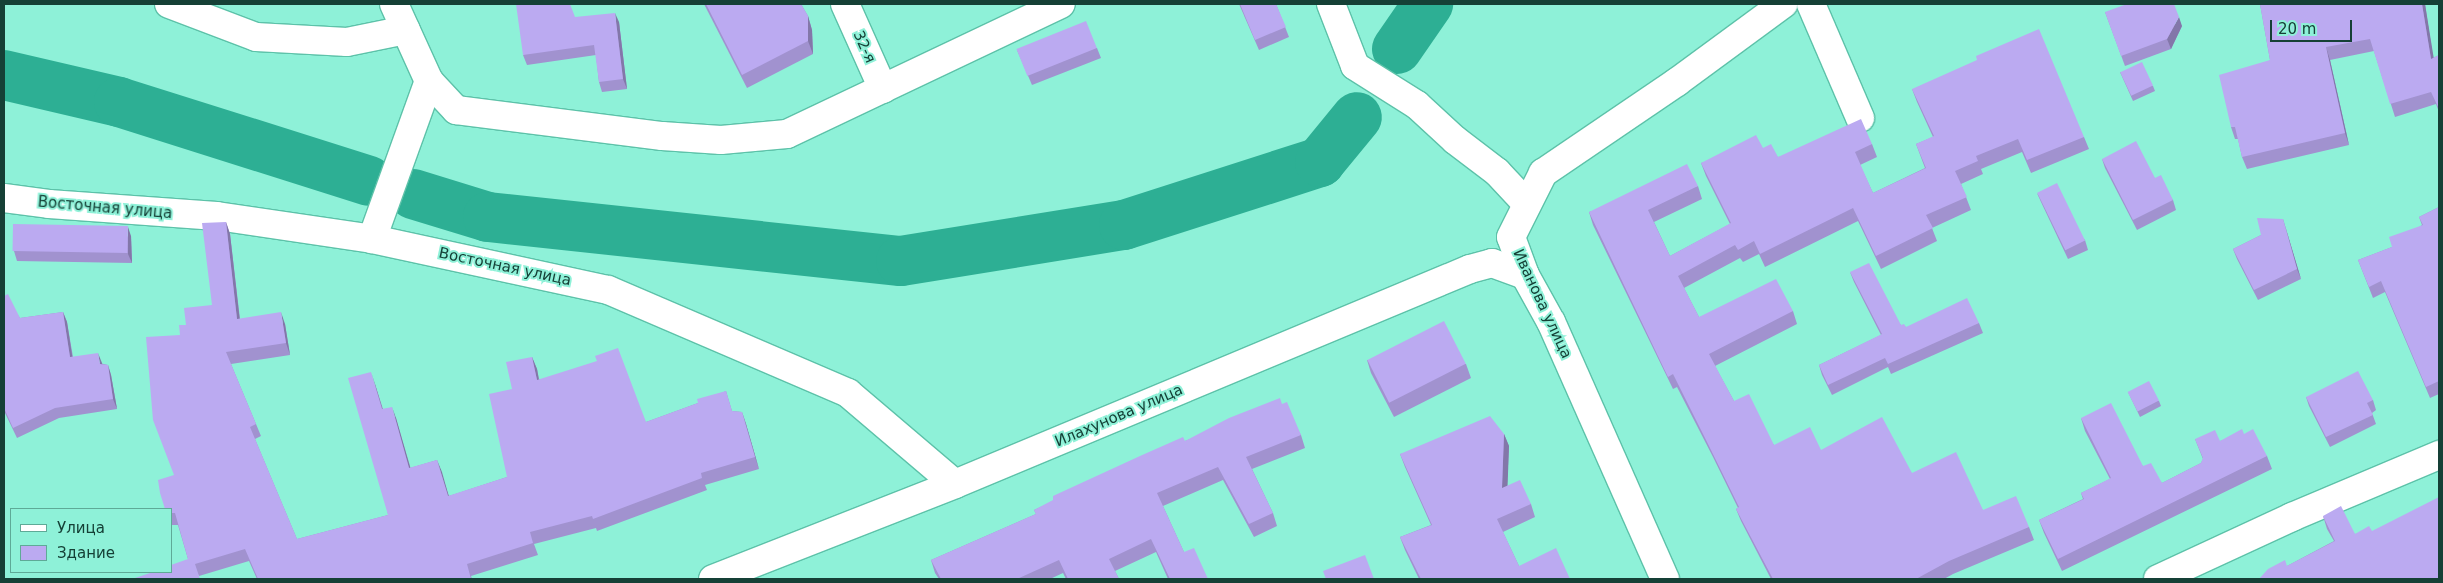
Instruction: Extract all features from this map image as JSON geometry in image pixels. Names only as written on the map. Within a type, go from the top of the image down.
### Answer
[{"type":"street","points":[[169,4],[256,37],[347,42],[406,30]]},
{"type":"street","points":[[394,4],[429,81],[456,110],[662,136],[721,140],[787,134],[883,89],[950,54],[1061,4]]},
{"type":"street","name":"32-я","points":[[845,4],[883,89]]},
{"type":"street","points":[[1332,4],[1355,66],[1417,105],[1455,140],[1497,172],[1526,203]]},
{"type":"street","name":"Иванова улица","points":[[1665,579],[1551,322],[1525,275],[1511,237],[1526,203],[1543,173],[1677,82],[1783,4]]},
{"type":"street","points":[[1811,4],[1860,118]]},
{"type":"street","points":[[372,239],[429,81]]},
{"type":"street","name":"Восточная улица","points":[[4,198],[48,204],[217,216],[372,239],[608,290],[848,393],[955,484]]},
{"type":"street","name":"Илахунова улица","points":[[713,579],[955,484],[1470,269],[1492,263],[1525,275]]},
{"type":"street","points":[[2158,579],[2292,517],[2439,455]]},
{"type":"building","points":[[516,4],[570,4],[575,17],[615,13],[623,79],[599,82],[594,45],[523,55]]},
{"type":"building","points":[[706,4],[801,4],[808,16],[808,41],[742,75]]},
{"type":"building","points":[[1240,4],[1276,4],[1286,27],[1255,40]]},
{"type":"building","points":[[2127,4],[2174,4],[2179,17],[2167,39],[2121,56],[2105,12]]},
{"type":"building","points":[[2260,4],[2422,4],[2431,59],[2439,55],[2439,109],[2431,92],[2390,104],[2370,39],[2326,47],[2345,133],[2242,157],[2235,127],[2231,127],[2219,75],[2270,60]]},
{"type":"building","points":[[1086,21],[1097,48],[1027,76],[1016,49]]},
{"type":"building","points":[[2039,29],[2084,137],[2027,160],[2018,139],[1976,156],[1978,161],[1955,171],[1967,197],[1926,215],[1933,228],[1876,256],[1853,208],[1760,254],[1754,241],[1738,250],[1735,245],[1678,276],[1699,317],[1776,279],[1793,311],[1709,354],[1734,401],[1749,394],[1774,445],[1810,427],[1821,450],[1882,417],[1912,473],[1956,452],[1983,510],[2016,496],[2029,527],[1949,561],[1916,579],[1773,579],[1736,509],[1739,507],[1673,374],[1668,377],[1589,212],[1687,164],[1698,186],[1648,210],[1670,256],[1731,223],[1701,163],[1756,135],[1763,148],[1771,144],[1778,157],[1861,119],[1872,144],[1855,152],[1873,193],[1926,168],[1916,144],[1934,136],[1912,89],[1977,60],[1976,56]]},
{"type":"building","points":[[2142,62],[2153,86],[2131,96],[2120,72]]},
{"type":"building","points":[[2136,141],[2155,178],[2161,175],[2173,200],[2133,220],[2102,159]]},
{"type":"building","points":[[2057,183],[2085,241],[2065,250],[2037,193]]},
{"type":"building","points":[[2439,207],[2439,381],[2426,387],[2381,281],[2369,287],[2358,260],[2392,247],[2389,237],[2423,225],[2419,217]]},
{"type":"building","points":[[2257,218],[2283,219],[2297,269],[2254,290],[2233,249],[2261,235]]},
{"type":"building","points":[[226,222],[237,319],[281,312],[286,343],[226,352],[256,424],[250,427],[297,539],[388,515],[348,378],[371,372],[382,409],[392,407],[409,468],[437,460],[448,496],[507,477],[489,394],[512,389],[506,362],[532,357],[537,380],[597,361],[595,356],[618,348],[646,422],[698,403],[697,399],[726,391],[732,411],[742,412],[755,457],[701,473],[702,478],[593,519],[592,516],[530,532],[533,543],[467,564],[471,579],[258,579],[245,549],[195,564],[200,579],[132,579],[150,573],[172,573],[172,565],[188,559],[175,513],[172,513],[172,508],[165,508],[160,493],[158,480],[174,475],[153,420],[146,337],[180,335],[179,325],[186,325],[184,308],[212,305],[202,223]]},
{"type":"building","points":[[13,224],[128,226],[128,253],[13,251]]},
{"type":"building","points":[[1869,263],[1901,325],[1904,324],[1906,327],[1967,298],[1979,323],[1888,364],[1885,358],[1828,385],[1819,365],[1882,334],[1850,272]]},
{"type":"building","points":[[8,294],[20,318],[63,312],[70,357],[98,353],[100,364],[108,365],[113,399],[55,408],[13,428],[4,408],[4,296]]},
{"type":"building","points":[[1444,321],[1466,364],[1389,403],[1367,360]]},
{"type":"building","points":[[2358,371],[2373,400],[2367,403],[2373,415],[2326,437],[2306,397]]},
{"type":"building","points":[[2149,381],[2159,401],[2138,411],[2128,392]]},
{"type":"building","points":[[1280,398],[1282,404],[1287,402],[1301,435],[1246,457],[1273,513],[1249,524],[1218,467],[1157,493],[1184,552],[1194,548],[1208,579],[1170,579],[1151,539],[1109,559],[1119,579],[1068,579],[1059,560],[1017,579],[941,579],[931,560],[1036,514],[1034,510],[1053,500],[1053,496],[1183,437],[1185,441],[1229,418]]},
{"type":"building","points":[[2111,403],[2143,466],[2151,463],[2162,483],[2201,463],[2203,458],[2195,439],[2215,430],[2220,441],[2242,429],[2244,434],[2253,429],[2267,456],[2058,559],[2039,520],[2084,499],[2081,493],[2111,478],[2081,418]]},
{"type":"building","points":[[1490,416],[1504,434],[1502,488],[1520,480],[1531,504],[1497,519],[1519,566],[1556,548],[1570,579],[1421,579],[1400,537],[1432,525],[1400,454]]},
{"type":"building","points":[[2439,497],[2439,579],[2259,579],[2268,569],[2285,560],[2287,566],[2335,541],[2323,516],[2341,506],[2355,534],[2369,526],[2372,531]]},
{"type":"building","points":[[1365,555],[1374,579],[1326,579],[1323,571]]},
{"type":"waterway","points":[[1397,49],[1428,4]]},
{"type":"waterway","points":[[4,75],[119,102],[369,181]]},
{"type":"waterway","points":[[413,194],[488,217],[901,261],[1124,225],[1320,162],[1357,117]]}]
